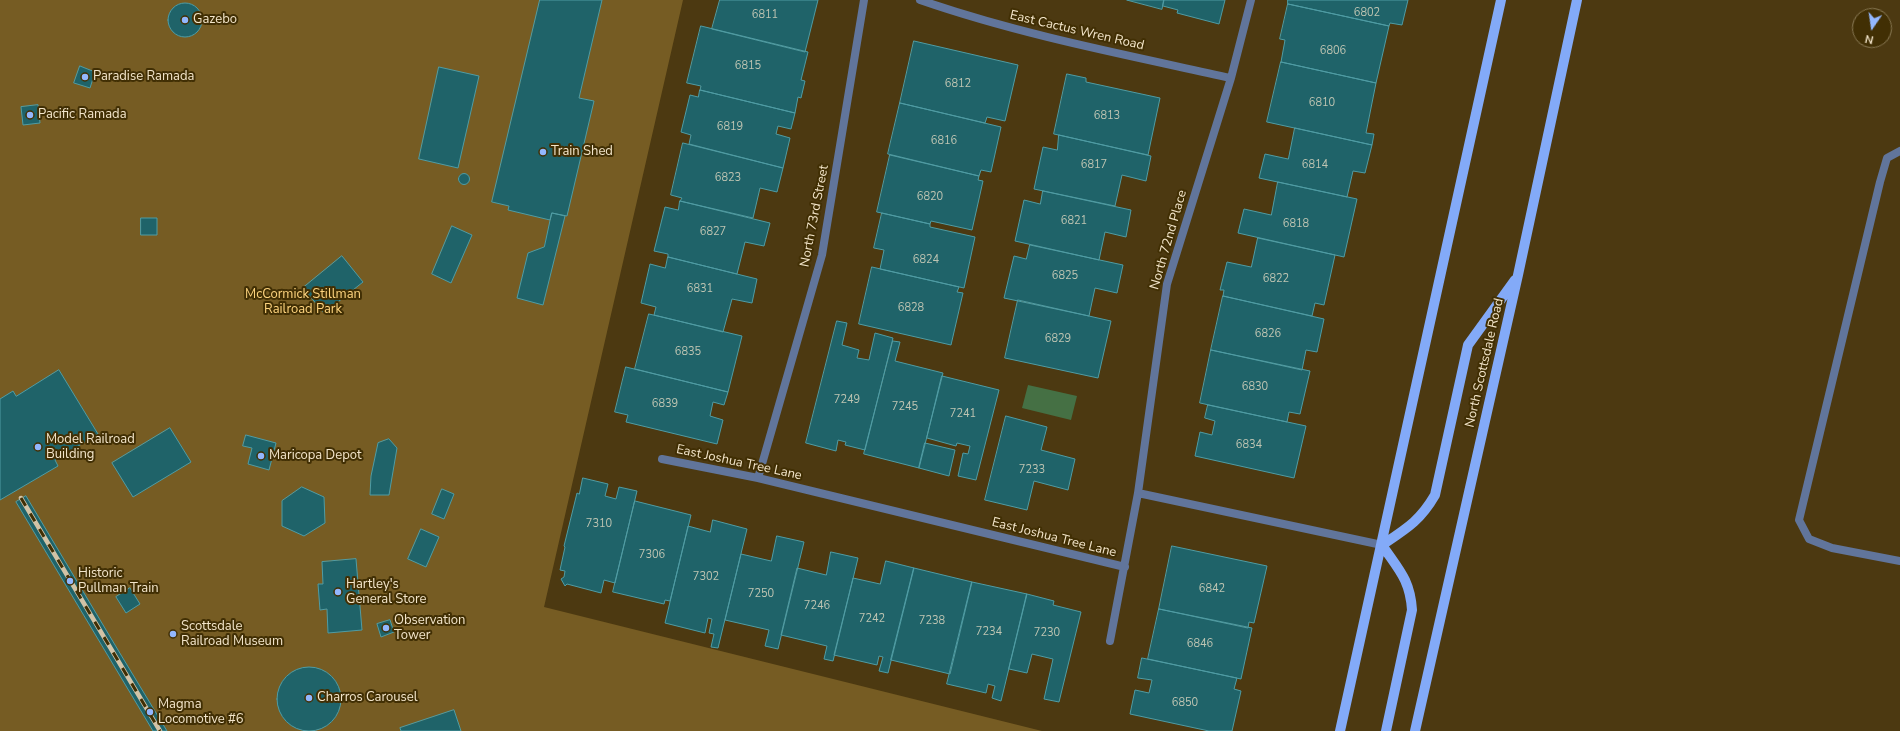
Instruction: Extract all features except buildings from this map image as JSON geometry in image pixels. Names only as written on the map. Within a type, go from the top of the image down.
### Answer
[{"type":"main road","points":[[1340,731],[1501,0]]},
{"type":"main road","name":"North Scottsdale Road","points":[[1415,731],[1518,275],[1577,0]]},
{"type":"main road","points":[[1382,545],[1412,526],[1426,510],[1435,495],[1468,345],[1518,275]]},
{"type":"main road","points":[[1382,545],[1406,579],[1411,596],[1412,610],[1386,731]]},
{"type":"street","name":"North 73rd Street","points":[[758,478],[822,254],[864,0]]},
{"type":"street","name":"East Cactus Wren Road","points":[[920,0],[968,16],[1043,36],[1231,78]]},
{"type":"street","name":"North 72nd Place","points":[[1138,493],[1167,284],[1231,78],[1251,0]]},
{"type":"street","points":[[1900,151],[1887,158],[1880,182],[1799,520],[1809,539],[1832,548],[1900,561]]},
{"type":"street","name":"East Joshua Tree Lane","points":[[662,459],[758,478],[1125,567],[1138,493]]},
{"type":"street","points":[[1138,493],[1382,545]]},
{"type":"street","points":[[1110,641],[1125,567]]},
{"type":"green space","name":"McCormick Stillman Railroad Park","points":[[0,0],[683,0],[544,607],[1042,731],[0,731]]},
{"type":"shaded area","points":[[1028,385],[1077,396],[1071,420],[1022,408]]},
{"type":"railway","points":[[21,498],[160,731]]},
{"type":"place","name":"Gazebo","points":[[185,20]]},
{"type":"place","name":"Paradise Ramada","points":[[85,77]]},
{"type":"place","name":"Pacific Ramada","points":[[30,115]]},
{"type":"place","name":"Train Shed","points":[[543,152]]},
{"type":"place","name":"Model Railroad Building","points":[[38,447]]},
{"type":"place","name":"Maricopa Depot","points":[[261,456]]},
{"type":"place","name":"Historic Pullman Train","points":[[70,581]]},
{"type":"place","name":"Hartley's General Store","points":[[338,592]]},
{"type":"place","name":"Observation Tower","points":[[386,628]]},
{"type":"place","name":"Scottsdale Railroad Museum","points":[[173,634]]},
{"type":"place","name":"Charros Carousel","points":[[309,698]]},
{"type":"place","name":"Magma Locomotive #6","points":[[150,712]]}]
